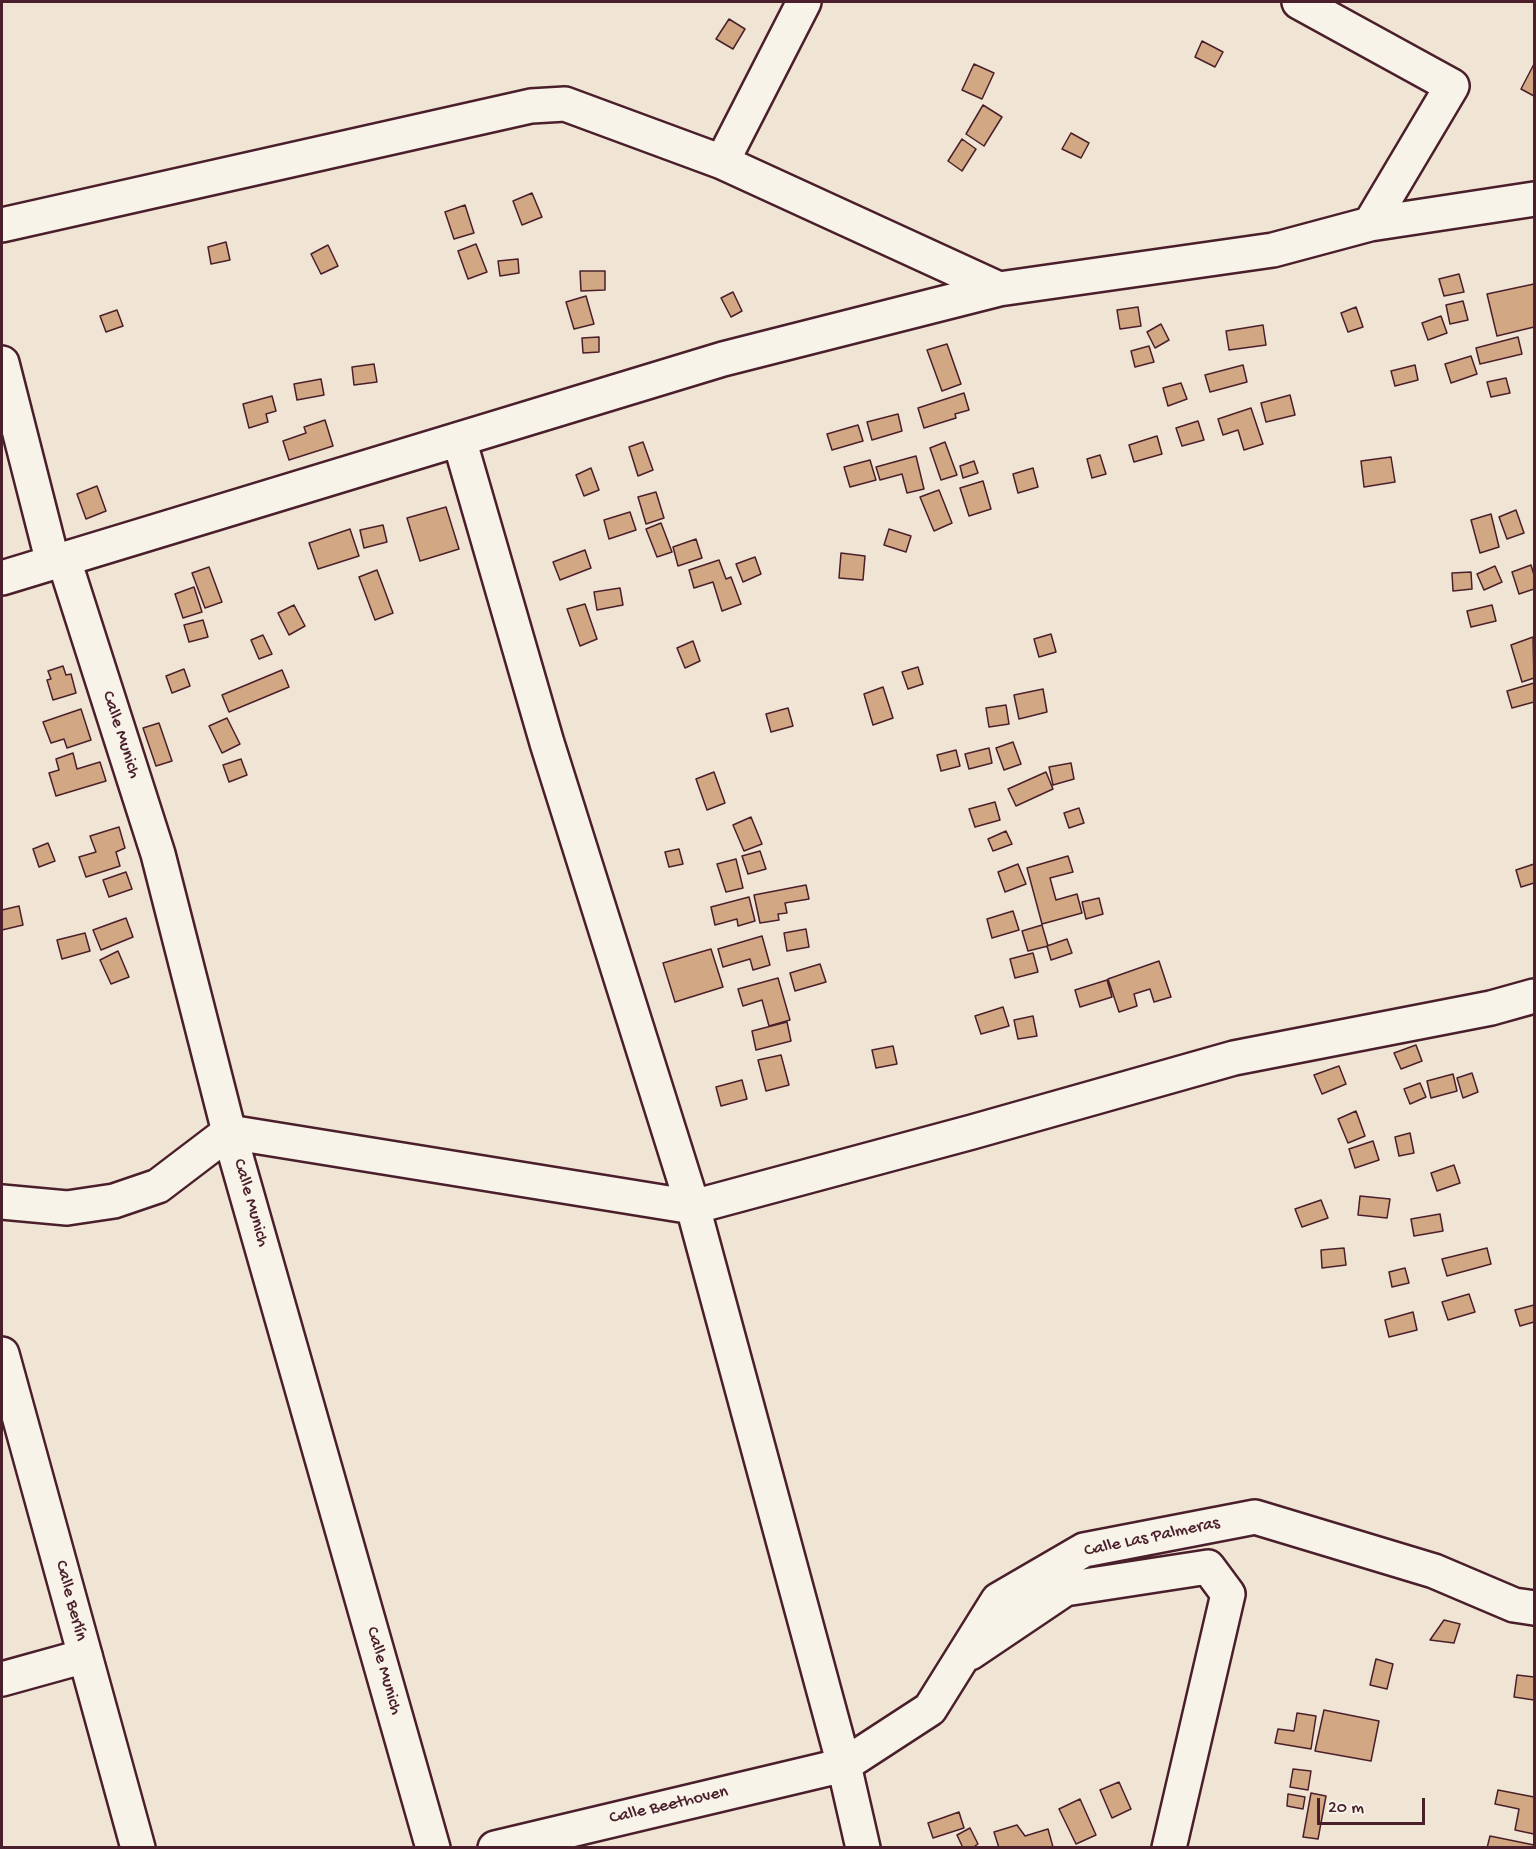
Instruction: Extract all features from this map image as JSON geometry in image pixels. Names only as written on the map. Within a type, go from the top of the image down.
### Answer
[{"type":"street","points":[[722,162],[804,2]]},
{"type":"street","points":[[1299,2],[1452,86],[1370,224]]},
{"type":"street","points":[[2,225],[531,106],[565,104],[722,162],[999,289]]},
{"type":"street","points":[[2,578],[723,359],[999,289],[1274,250],[1370,224],[1534,199]]},
{"type":"street","name":"Calle Munich","points":[[2,363],[58,562],[158,854],[229,1132],[433,1848]]},
{"type":"street","points":[[459,439],[547,743],[693,1206],[844,1766],[863,1848]]},
{"type":"street","points":[[2,1202],[67,1208],[114,1201],[158,1186],[229,1132],[693,1206],[972,1132],[1233,1058],[1491,1008],[1534,996]]},
{"type":"street","name":"Calle Berlín","points":[[2,1354],[9,1411],[85,1656],[138,1848]]},
{"type":"street","name":"Calle Las Palmeras","points":[[844,1766],[930,1709],[998,1599],[1084,1550],[1255,1517],[1434,1571],[1514,1605],[1534,1608]]},
{"type":"street","points":[[960,1660],[1065,1588],[1208,1567],[1228,1593],[1169,1848]]},
{"type":"street","points":[[2,1679],[85,1656]]},
{"type":"street","name":"Calle Beethoven","points":[[495,1848],[844,1766]]},
{"type":"building","points":[[729,19],[745,29],[733,49],[716,39]]},
{"type":"building","points":[[1202,41],[1223,52],[1215,67],[1195,57]]},
{"type":"building","points":[[974,64],[994,73],[982,99],[962,90]]},
{"type":"building","points":[[1534,64],[1534,96],[1521,89]]},
{"type":"building","points":[[983,105],[1002,117],[984,146],[966,134]]},
{"type":"building","points":[[1071,133],[1089,143],[1081,158],[1062,149]]},
{"type":"building","points":[[962,139],[976,149],[962,171],[948,161]]},
{"type":"building","points":[[532,193],[542,217],[522,225],[513,201]]},
{"type":"building","points":[[465,205],[474,233],[454,239],[445,212]]},
{"type":"building","points":[[226,242],[230,260],[211,264],[208,247]]},
{"type":"building","points":[[476,244],[487,272],[468,279],[458,251]]},
{"type":"building","points":[[328,245],[338,266],[321,274],[311,254]]},
{"type":"building","points":[[518,259],[519,273],[500,276],[498,261]]},
{"type":"building","points":[[580,271],[605,271],[605,290],[581,291]]},
{"type":"building","points":[[1459,274],[1464,292],[1444,296],[1439,279]]},
{"type":"building","points":[[1534,284],[1534,327],[1497,336],[1487,294]]},
{"type":"building","points":[[733,292],[742,311],[731,317],[721,298]]},
{"type":"building","points":[[586,296],[594,324],[574,329],[566,302]]},
{"type":"building","points":[[1463,301],[1468,320],[1450,324],[1446,305]]},
{"type":"building","points":[[1138,307],[1141,326],[1120,329],[1117,310]]},
{"type":"building","points":[[1356,307],[1363,327],[1348,332],[1341,313]]},
{"type":"building","points":[[117,310],[123,326],[106,332],[100,316]]},
{"type":"building","points":[[1441,316],[1447,333],[1428,340],[1422,323]]},
{"type":"building","points":[[1161,324],[1169,340],[1155,348],[1147,332]]},
{"type":"building","points":[[1263,325],[1266,345],[1229,350],[1226,331]]},
{"type":"building","points":[[599,337],[599,352],[583,353],[582,338]]},
{"type":"building","points":[[1518,337],[1522,354],[1480,364],[1476,348]]},
{"type":"building","points":[[947,344],[961,384],[942,391],[927,350]]},
{"type":"building","points":[[1149,346],[1154,362],[1135,367],[1131,351]]},
{"type":"building","points":[[1471,356],[1477,374],[1451,383],[1445,364]]},
{"type":"building","points":[[374,364],[377,382],[354,385],[352,367]]},
{"type":"building","points":[[1243,365],[1247,382],[1210,392],[1205,375]]},
{"type":"building","points":[[1415,365],[1418,380],[1395,386],[1391,371]]},
{"type":"building","points":[[1506,378],[1510,393],[1491,397],[1487,382]]},
{"type":"building","points":[[321,379],[324,395],[297,400],[294,384]]},
{"type":"building","points":[[1181,383],[1187,399],[1168,406],[1163,388]]},
{"type":"building","points":[[964,393],[969,410],[955,414],[956,418],[924,428],[918,408]]},
{"type":"building","points":[[1290,395],[1295,415],[1266,422],[1261,403]]},
{"type":"building","points":[[272,396],[276,411],[266,414],[268,422],[249,428],[243,404]]},
{"type":"building","points":[[1251,408],[1263,444],[1244,450],[1238,430],[1223,435],[1218,419]]},
{"type":"building","points":[[898,414],[902,431],[872,440],[867,422]]},
{"type":"building","points":[[325,420],[333,446],[289,460],[283,441],[306,433],[304,427]]},
{"type":"building","points":[[1198,421],[1204,440],[1182,446],[1176,428]]},
{"type":"building","points":[[858,425],[863,441],[832,450],[827,434]]},
{"type":"building","points":[[1157,436],[1162,454],[1134,462],[1129,445]]},
{"type":"building","points":[[643,442],[653,470],[638,476],[629,447]]},
{"type":"building","points":[[945,442],[957,475],[941,480],[930,448]]},
{"type":"building","points":[[1100,455],[1106,474],[1092,478],[1087,459]]},
{"type":"building","points":[[916,456],[924,489],[907,493],[902,474],[880,480],[876,467]]},
{"type":"building","points":[[1391,457],[1395,482],[1364,487],[1361,461]]},
{"type":"building","points":[[870,460],[876,480],[850,487],[844,467]]},
{"type":"building","points":[[974,461],[978,473],[963,478],[960,466]]},
{"type":"building","points":[[591,468],[599,490],[584,496],[576,475]]},
{"type":"building","points":[[1033,468],[1038,487],[1018,493],[1013,474]]},
{"type":"building","points":[[983,481],[991,509],[969,516],[960,488]]},
{"type":"building","points":[[97,486],[106,511],[86,519],[77,494]]},
{"type":"building","points":[[939,490],[952,523],[934,531],[920,497]]},
{"type":"building","points":[[656,492],[664,518],[646,524],[638,497]]},
{"type":"building","points":[[446,507],[459,549],[420,561],[407,518]]},
{"type":"building","points":[[1516,510],[1524,533],[1507,539],[1499,517]]},
{"type":"building","points":[[630,512],[636,530],[609,539],[604,520]]},
{"type":"building","points":[[1491,514],[1499,547],[1480,553],[1471,520]]},
{"type":"building","points":[[661,523],[672,552],[657,557],[646,529]]},
{"type":"building","points":[[383,525],[387,542],[364,548],[360,530]]},
{"type":"building","points":[[350,529],[359,556],[318,569],[309,543]]},
{"type":"building","points":[[889,529],[911,536],[906,552],[884,545]]},
{"type":"building","points":[[696,539],[702,558],[678,566],[673,547]]},
{"type":"building","points":[[585,550],[591,568],[560,580],[553,562]]},
{"type":"building","points":[[841,553],[865,556],[863,580],[839,578]]},
{"type":"building","points":[[755,557],[761,574],[743,582],[736,564]]},
{"type":"building","points":[[719,560],[726,579],[731,577],[741,604],[722,611],[713,582],[694,588],[689,570]]},
{"type":"building","points":[[1531,565],[1534,589],[1519,594],[1512,572]]},
{"type":"building","points":[[1495,566],[1502,582],[1484,590],[1477,574]]},
{"type":"building","points":[[209,567],[222,602],[205,608],[192,573]]},
{"type":"building","points":[[377,570],[393,613],[375,620],[359,577]]},
{"type":"building","points":[[1471,572],[1472,589],[1453,591],[1452,573]]},
{"type":"building","points":[[194,587],[202,612],[183,618],[175,594]]},
{"type":"building","points":[[620,588],[623,605],[597,610],[594,592]]},
{"type":"building","points":[[585,604],[597,639],[580,646],[567,609]]},
{"type":"building","points":[[294,605],[305,626],[289,635],[278,613]]},
{"type":"building","points":[[1492,605],[1496,621],[1471,627],[1467,611]]},
{"type":"building","points":[[203,620],[208,637],[189,642],[184,625]]},
{"type":"building","points":[[1051,634],[1056,652],[1039,657],[1034,639]]},
{"type":"building","points":[[263,635],[272,654],[259,659],[251,640]]},
{"type":"building","points":[[1533,637],[1534,678],[1522,682],[1511,645]]},
{"type":"building","points":[[693,641],[700,661],[685,668],[677,648]]},
{"type":"building","points":[[63,666],[66,675],[71,674],[76,693],[53,700],[47,680],[51,679],[48,671]]},
{"type":"building","points":[[918,667],[923,684],[908,689],[902,672]]},
{"type":"building","points":[[184,669],[190,686],[172,693],[166,676]]},
{"type":"building","points":[[282,670],[289,687],[229,712],[222,695]]},
{"type":"building","points":[[1534,683],[1534,702],[1512,708],[1507,691]]},
{"type":"building","points":[[883,687],[893,718],[873,725],[864,694]]},
{"type":"building","points":[[1043,689],[1047,712],[1019,719],[1014,695]]},
{"type":"building","points":[[1006,705],[1009,724],[989,727],[986,708]]},
{"type":"building","points":[[788,708],[793,726],[771,732],[766,714]]},
{"type":"building","points":[[81,709],[91,740],[67,748],[64,739],[51,743],[43,722]]},
{"type":"building","points":[[227,718],[240,744],[222,753],[209,726]]},
{"type":"building","points":[[159,723],[172,761],[156,766],[143,728]]},
{"type":"building","points":[[1013,742],[1021,764],[1004,770],[996,748]]},
{"type":"building","points":[[989,748],[992,763],[969,769],[965,754]]},
{"type":"building","points":[[956,750],[960,766],[941,771],[937,755]]},
{"type":"building","points":[[73,753],[77,769],[100,762],[106,781],[56,796],[49,773],[59,770],[56,759]]},
{"type":"building","points":[[241,759],[247,775],[229,782],[223,765]]},
{"type":"building","points":[[1071,763],[1074,779],[1053,785],[1049,767]]},
{"type":"building","points":[[714,772],[725,803],[707,810],[696,779]]},
{"type":"building","points":[[1046,772],[1053,789],[1016,806],[1008,789]]},
{"type":"building","points":[[995,802],[1000,820],[975,827],[969,809]]},
{"type":"building","points":[[1079,808],[1084,823],[1069,828],[1064,813]]},
{"type":"building","points":[[751,817],[762,844],[744,851],[733,825]]},
{"type":"building","points":[[119,827],[125,848],[116,852],[120,866],[86,877],[79,857],[96,852],[90,836]]},
{"type":"building","points":[[1006,831],[1012,844],[993,851],[988,839]]},
{"type":"building","points":[[48,843],[55,861],[39,867],[33,849]]},
{"type":"building","points":[[679,849],[683,864],[669,867],[665,852]]},
{"type":"building","points":[[760,851],[766,869],[748,874],[742,856]]},
{"type":"building","points":[[1068,856],[1073,872],[1050,878],[1056,900],[1077,894],[1082,913],[1042,924],[1027,868]]},
{"type":"building","points":[[736,859],[743,888],[726,892],[717,864]]},
{"type":"building","points":[[1018,864],[1026,884],[1005,892],[998,872]]},
{"type":"building","points":[[1534,864],[1534,883],[1521,887],[1516,870]]},
{"type":"building","points":[[126,872],[132,889],[109,897],[103,880]]},
{"type":"building","points":[[806,885],[809,899],[785,903],[787,913],[778,914],[779,920],[760,923],[754,895]]},
{"type":"building","points":[[749,897],[755,921],[738,926],[737,919],[715,925],[711,907]]},
{"type":"building","points":[[1099,898],[1103,914],[1086,919],[1082,902]]},
{"type":"building","points":[[19,906],[23,925],[2,930],[2,910]]},
{"type":"building","points":[[1013,911],[1019,930],[992,938],[987,919]]},
{"type":"building","points":[[126,918],[133,937],[101,950],[93,930]]},
{"type":"building","points":[[1042,925],[1048,946],[1028,951],[1022,931]]},
{"type":"building","points":[[806,929],[809,947],[787,951],[784,933]]},
{"type":"building","points":[[85,933],[90,951],[62,959],[57,940]]},
{"type":"building","points":[[762,936],[770,965],[753,970],[750,959],[723,967],[718,949]]},
{"type":"building","points":[[1067,939],[1072,953],[1051,960],[1047,946]]},
{"type":"building","points":[[711,949],[723,987],[675,1002],[663,963]]},
{"type":"building","points":[[118,951],[129,977],[111,984],[100,960]]},
{"type":"building","points":[[1033,953],[1038,972],[1015,978],[1010,959]]},
{"type":"building","points":[[1159,961],[1171,997],[1154,1002],[1150,989],[1134,994],[1137,1006],[1119,1012],[1108,979]]},
{"type":"building","points":[[820,964],[826,982],[795,991],[790,973]]},
{"type":"building","points":[[778,978],[790,1020],[769,1026],[762,1000],[743,1006],[738,989]]},
{"type":"building","points":[[1107,980],[1112,997],[1080,1007],[1075,990]]},
{"type":"building","points":[[1003,1007],[1009,1026],[981,1034],[975,1016]]},
{"type":"building","points":[[1033,1016],[1037,1036],[1018,1039],[1014,1020]]},
{"type":"building","points":[[787,1022],[791,1041],[756,1050],[752,1031]]},
{"type":"building","points":[[1416,1045],[1422,1061],[1401,1069],[1394,1053]]},
{"type":"building","points":[[893,1046],[897,1064],[876,1068],[872,1050]]},
{"type":"building","points":[[781,1055],[789,1085],[766,1091],[758,1060]]},
{"type":"building","points":[[1339,1066],[1346,1084],[1322,1094],[1314,1075]]},
{"type":"building","points":[[1472,1073],[1478,1092],[1463,1098],[1457,1078]]},
{"type":"building","points":[[1453,1074],[1457,1091],[1431,1098],[1427,1081]]},
{"type":"building","points":[[742,1080],[747,1099],[721,1106],[716,1087]]},
{"type":"building","points":[[1420,1083],[1426,1097],[1410,1104],[1404,1089]]},
{"type":"building","points":[[1356,1111],[1365,1136],[1348,1143],[1338,1119]]},
{"type":"building","points":[[1410,1133],[1414,1153],[1399,1156],[1395,1137]]},
{"type":"building","points":[[1373,1141],[1379,1160],[1355,1168],[1349,1149]]},
{"type":"building","points":[[1454,1165],[1460,1183],[1437,1191],[1431,1173]]},
{"type":"building","points":[[1360,1196],[1390,1199],[1387,1218],[1358,1215]]},
{"type":"building","points":[[1321,1200],[1328,1218],[1302,1227],[1295,1209]]},
{"type":"building","points":[[1440,1214],[1443,1231],[1414,1236],[1411,1219]]},
{"type":"building","points":[[1344,1248],[1346,1265],[1322,1268],[1321,1250]]},
{"type":"building","points":[[1487,1248],[1491,1264],[1447,1276],[1442,1259]]},
{"type":"building","points":[[1405,1268],[1409,1283],[1392,1287],[1389,1272]]},
{"type":"building","points":[[1469,1294],[1475,1312],[1448,1320],[1442,1302]]},
{"type":"building","points":[[1534,1305],[1534,1322],[1520,1326],[1515,1310]]},
{"type":"building","points":[[1413,1312],[1417,1330],[1389,1337],[1385,1320]]},
{"type":"building","points":[[1444,1620],[1460,1624],[1454,1643],[1430,1640]]},
{"type":"building","points":[[1376,1659],[1393,1664],[1387,1689],[1370,1685]]},
{"type":"building","points":[[1517,1675],[1534,1677],[1534,1700],[1514,1697]]},
{"type":"building","points":[[1324,1710],[1379,1721],[1371,1761],[1315,1751]]},
{"type":"building","points":[[1297,1713],[1316,1716],[1311,1749],[1275,1743],[1278,1729],[1294,1731]]},
{"type":"building","points":[[1293,1769],[1311,1771],[1308,1790],[1290,1787]]},
{"type":"building","points":[[1119,1782],[1131,1809],[1112,1818],[1100,1790]]},
{"type":"building","points":[[1498,1790],[1534,1797],[1534,1834],[1515,1830],[1519,1809],[1495,1804]]},
{"type":"building","points":[[1311,1793],[1326,1796],[1318,1839],[1303,1837]]},
{"type":"building","points":[[1288,1794],[1305,1797],[1303,1809],[1287,1806]]},
{"type":"building","points":[[1080,1799],[1096,1835],[1076,1844],[1059,1809]]},
{"type":"building","points":[[959,1812],[964,1828],[933,1838],[928,1823]]},
{"type":"building","points":[[1017,1825],[1025,1836],[1048,1829],[1053,1847],[999,1848],[994,1832]]},
{"type":"building","points":[[970,1828],[978,1844],[972,1848],[963,1848],[957,1835]]},
{"type":"building","points":[[1490,1836],[1534,1845],[1533,1848],[1487,1848]]}]
